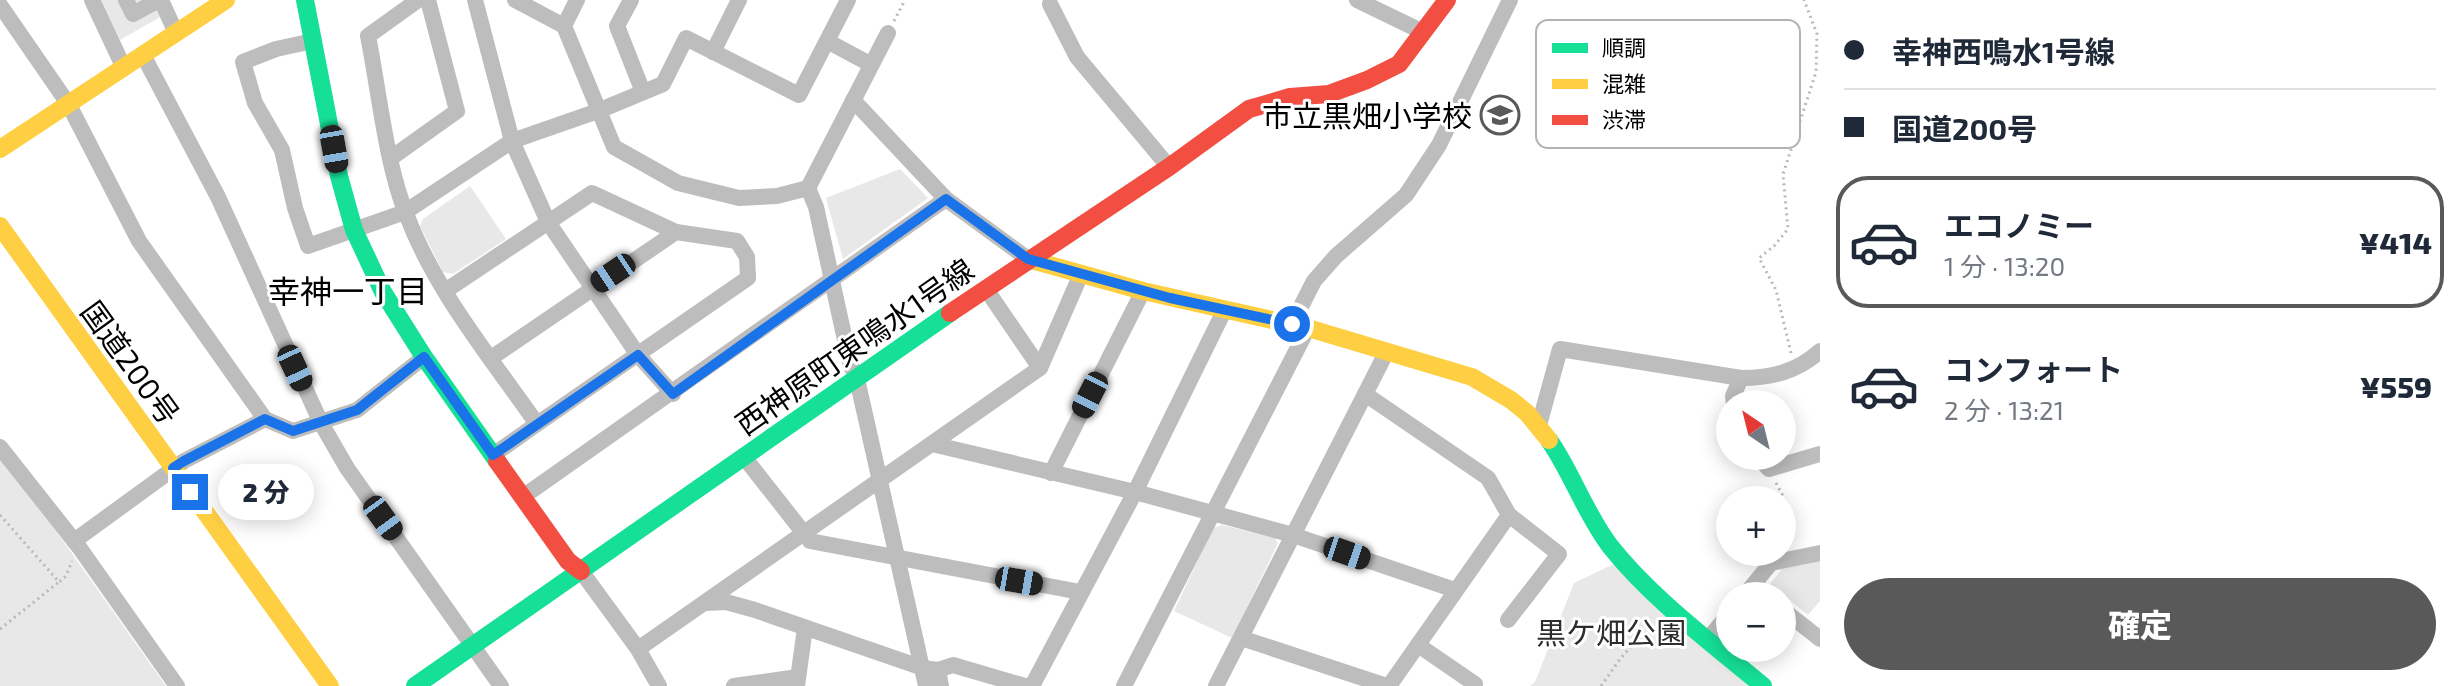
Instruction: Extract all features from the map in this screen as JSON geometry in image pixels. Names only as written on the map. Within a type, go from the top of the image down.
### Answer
[{"type":"main road","points":[[0,149],[226,0]]},
{"type":"main road","points":[[305,0],[339,176],[354,230],[383,292],[424,357],[568,561],[581,571]]},
{"type":"main road","name":"西神原町東鳴水1号線","points":[[415,686],[1249,109],[1290,97],[1329,94],[1399,64],[1447,0]]},
{"type":"main road","name":"国道200号","points":[[0,226],[308,686]]},
{"type":"main road","name":"国道200号","points":[[0,256],[330,686]]},
{"type":"main road","points":[[1028,259],[1224,311],[1300,326],[1491,385],[1516,402],[1554,445],[1591,515],[1615,551],[1763,686]]},
{"type":"street","points":[[92,0],[124,68]]},
{"type":"street","points":[[126,0],[133,14],[160,0],[176,33]]},
{"type":"street","points":[[418,0],[368,36],[391,158],[405,212],[418,245],[445,291],[537,424]]},
{"type":"street","points":[[391,158],[457,111],[428,0]]},
{"type":"street","points":[[475,0],[512,141],[548,222],[638,355],[673,394]]},
{"type":"street","points":[[515,0],[564,26],[614,147],[678,183],[739,198],[777,196],[808,188],[888,33]]},
{"type":"street","points":[[564,26],[577,0]]},
{"type":"street","points":[[631,0],[617,26],[643,92]]},
{"type":"street","points":[[713,52],[739,0]]},
{"type":"street","points":[[313,41],[276,49],[243,62],[255,103],[282,150],[295,208],[308,246],[405,212],[512,141],[663,84],[686,38],[799,95],[848,0]]},
{"type":"street","points":[[1357,0],[1423,32]]},
{"type":"street","points":[[1124,686],[1214,514],[1300,326],[1314,281],[1336,256],[1406,195],[1439,145],[1510,0]]},
{"type":"street","points":[[1050,4],[1077,57],[1169,167]]},
{"type":"street","points":[[0,5],[69,105],[139,241],[265,419],[293,431],[357,410],[424,357]]},
{"type":"street","points":[[827,41],[870,64]]},
{"type":"street","points":[[143,55],[218,197],[321,423],[347,468],[501,686]]},
{"type":"street","points":[[853,100],[946,199],[1028,259]]},
{"type":"street","points":[[808,188],[816,207],[898,558],[934,675]]},
{"type":"street","points":[[445,291],[592,193],[676,232],[737,241],[747,257],[748,278],[493,455]]},
{"type":"street","points":[[524,496],[946,199]]},
{"type":"street","points":[[491,358],[676,232]]},
{"type":"street","points":[[638,649],[1040,368],[1081,274]]},
{"type":"street","points":[[986,289],[1040,368]]},
{"type":"street","points":[[1051,473],[1143,291]]},
{"type":"street","points":[[1032,686],[1135,492],[1224,311]]},
{"type":"street","points":[[1539,425],[1560,349],[1741,378],[1770,378],[1794,368],[1820,351]]},
{"type":"street","points":[[1216,686],[1386,353]]},
{"type":"street","points":[[1736,390],[1741,378]]},
{"type":"street","points":[[1365,394],[1488,478],[1509,515],[1559,554],[1508,620]]},
{"type":"street","points":[[76,544],[166,472],[265,419]]},
{"type":"street","points":[[932,444],[1135,492],[1293,535],[1455,590]]},
{"type":"street","points":[[0,447],[76,544],[177,686]]},
{"type":"street","points":[[1796,461],[1820,454]]},
{"type":"street","points":[[744,457],[810,541],[1080,592]]},
{"type":"street","points":[[1241,638],[1361,682],[1388,686],[1509,515]]},
{"type":"street","points":[[1760,582],[1771,563],[1820,553]]},
{"type":"street","points":[[581,571],[638,649],[659,686]]},
{"type":"street","points":[[705,603],[726,602],[934,675]]},
{"type":"street","points":[[1796,620],[1820,639]]},
{"type":"street","points":[[740,685],[798,681],[805,628]]},
{"type":"street","points":[[1708,639],[1716,630]]},
{"type":"street","points":[[1418,645],[1475,684],[1473,686]]},
{"type":"street","points":[[926,686],[934,675],[953,665],[1025,686]]},
{"type":"path","points":[[888,33],[905,0]]},
{"type":"path","points":[[1800,121],[1816,72],[1817,34],[1804,0]]},
{"type":"path","points":[[1791,148],[1783,174],[1788,229],[1759,258],[1776,290],[1794,368]]},
{"type":"path","points":[[0,515],[59,582]]},
{"type":"path","points":[[0,629],[66,576],[76,544]]},
{"type":"path","points":[[1601,686],[1632,644],[1654,631],[1678,629]]},
{"type":"green space","points":[[100,0],[151,0],[160,17],[120,40]]},
{"type":"green space","points":[[900,169],[928,198],[843,259],[826,198]]},
{"type":"green space","points":[[470,186],[506,239],[453,274],[443,272],[420,226],[423,219]]},
{"type":"green space","points":[[0,459],[56,531],[166,686],[0,686]]},
{"type":"green space","points":[[1222,525],[1275,538],[1278,543],[1232,638],[1174,611],[1213,528]]},
{"type":"green space","points":[[1820,561],[1820,601],[1808,615],[1796,605],[1796,582],[1772,582],[1782,569]]},
{"type":"green space","name":"黒ケ畑公園","points":[[1616,563],[1716,656],[1716,662],[1722,662],[1748,686],[1530,686],[1535,682],[1574,583]]},
{"type":"traffic: fast","points":[[305,0],[339,176],[354,230],[383,292],[497,461]]},
{"type":"traffic: fast","points":[[415,686],[950,313]]},
{"type":"traffic: fast","points":[[1549,440],[1601,533],[1626,565],[1683,619],[1763,686]]},
{"type":"traffic: slow","points":[[0,149],[226,0]]},
{"type":"traffic: slow","points":[[0,226],[330,686]]},
{"type":"traffic: slow","points":[[1028,259],[1143,291],[1308,328],[1472,377],[1527,413],[1549,440]]},
{"type":"traffic: jam","points":[[950,313],[1169,167],[1249,109],[1290,97],[1329,94],[1399,64],[1447,0]]},
{"type":"traffic: jam","points":[[497,461],[568,561],[581,571]]},
{"type":"place","name":"市立黒畑小学校","points":[[1500,115]]},
{"type":"district","name":"幸神一丁目","points":[[348,290]]},
{"type":"route","points":[[190,492],[173,468],[184,461],[265,419],[293,431],[357,410],[424,357],[493,455],[638,355],[673,394],[946,199],[1028,259],[1170,298],[1292,324]]}]
